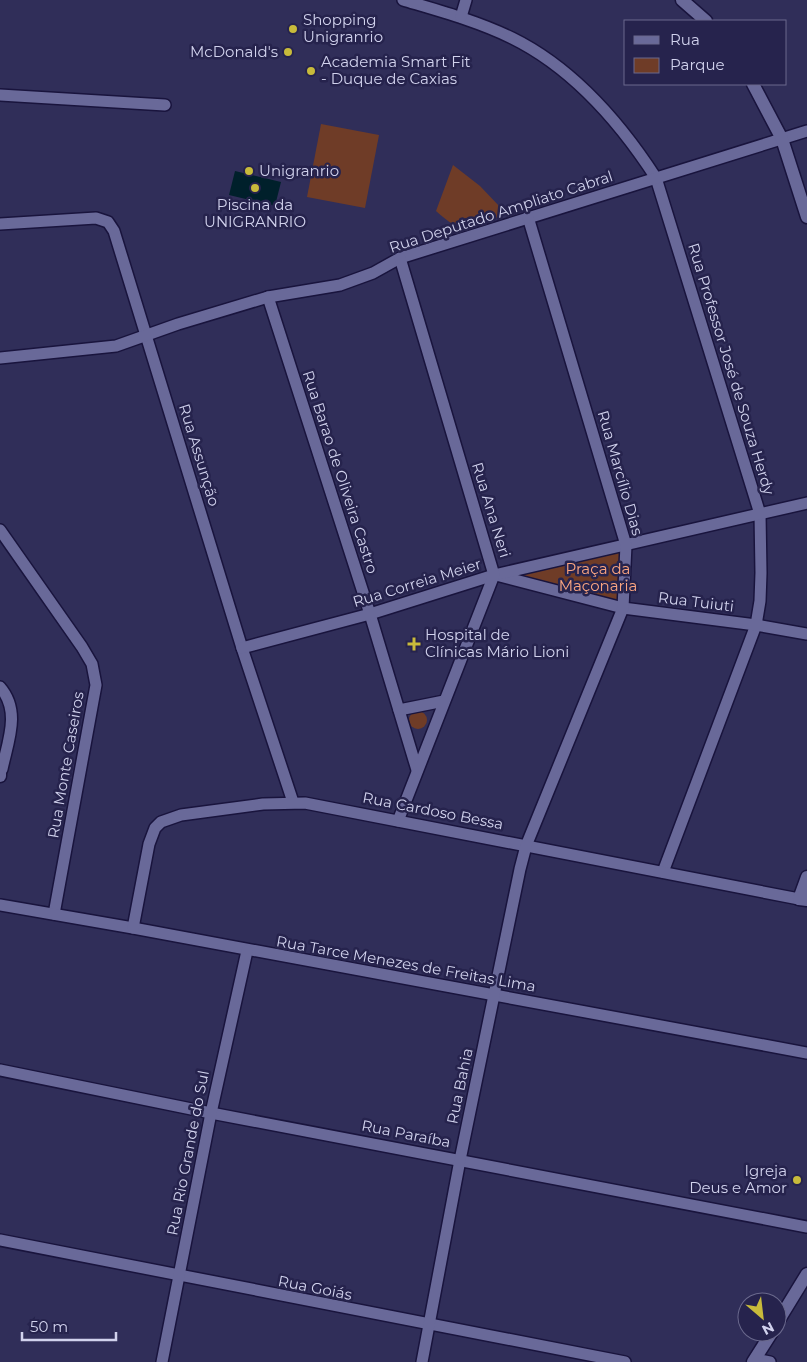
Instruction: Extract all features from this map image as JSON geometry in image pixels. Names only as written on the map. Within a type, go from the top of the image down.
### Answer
[{"type":"main road","points":[[682,0],[705,20]]},
{"type":"main road","points":[[754,85],[782,139],[807,217]]},
{"type":"main road","points":[[803,899],[807,877]]},
{"type":"main road","points":[[787,1307],[807,1274]]},
{"type":"main road","points":[[754,1360],[766,1342]]},
{"type":"street","name":"Rua Professor José de Souza Herdy","points":[[403,0],[461,17],[512,39],[574,80],[610,115],[634,144],[656,178],[760,514],[761,573],[756,625],[663,872]]},
{"type":"street","points":[[461,17],[466,0]]},
{"type":"street","points":[[0,95],[165,104]]},
{"type":"street","name":"Rua Deputado Ampliato Cabral","points":[[0,358],[116,346],[268,297],[340,285],[373,273],[400,258],[807,130]]},
{"type":"street","name":"Rua Marcílio Dias","points":[[526,846],[622,608],[626,545],[528,217]]},
{"type":"street","name":"Rua Assunção","points":[[0,224],[96,218],[108,222],[118,239],[242,648],[292,802]]},
{"type":"street","name":"Rua Ana Neri","points":[[398,821],[494,575],[400,258]]},
{"type":"street","name":"Rua Barao de Oliveira Castro","points":[[268,297],[370,614],[417,770]]},
{"type":"street","name":"Rua Correia Meier","points":[[242,648],[370,614],[494,575],[807,503]]},
{"type":"street","name":"Rua Monte Caseiros","points":[[0,530],[82,647],[92,664],[96,685],[54,914]]},
{"type":"street","name":"Rua Tuiuti","points":[[494,575],[622,608],[756,625],[807,634]]},
{"type":"street","points":[[0,687],[9,703],[13,724],[1,771]]},
{"type":"street","points":[[399,710],[444,701]]},
{"type":"street","name":"Rua Cardoso Bessa","points":[[133,928],[149,844],[155,828],[161,822],[181,816],[292,802],[803,899]]},
{"type":"street","name":"Rua Bahia","points":[[422,1362],[460,1160],[526,846]]},
{"type":"street","name":"Rua Tarce Menezes de Freitas Lima","points":[[0,905],[807,1053]]},
{"type":"street","name":"Rua Rio Grande do Sul","points":[[162,1362],[211,1113],[247,951]]},
{"type":"street","name":"Rua Paraíba","points":[[0,1070],[211,1113],[807,1227]]},
{"type":"street","name":"Rua Goiás","points":[[0,1240],[625,1362]]},
{"type":"street","points":[[754,1360],[770,1362]]},
{"type":"green space","points":[[321,124],[379,135],[365,208],[307,197]]},
{"type":"green space","points":[[453,165],[480,186],[500,207],[498,217],[479,225],[465,228],[453,224],[436,211]]},
{"type":"green space","name":"Praça da Maçonaria","points":[[623,549],[619,605],[496,580]]},
{"type":"green space","points":[[414,711],[422,711],[427,716],[425,727],[414,729],[409,724],[409,716]]},
{"type":"water","name":"Piscina da UNIGRANRIO","points":[[235,171],[281,182],[275,206],[229,195]]},
{"type":"place","name":"Shopping Unigranrio","points":[[293,29]]},
{"type":"place","name":"McDonald's","points":[[288,52]]},
{"type":"place","name":"Academia Smart Fit - Duque de Caxias","points":[[311,71]]},
{"type":"place","name":"Unigranrio","points":[[249,171]]},
{"type":"place","name":"Piscina da UNIGRANRIO","points":[[255,188]]},
{"type":"place","name":"Hospital de Clínicas Mário Lioni","points":[[414,644]]},
{"type":"place","name":"Igreja Deus e Amor","points":[[797,1180]]}]
